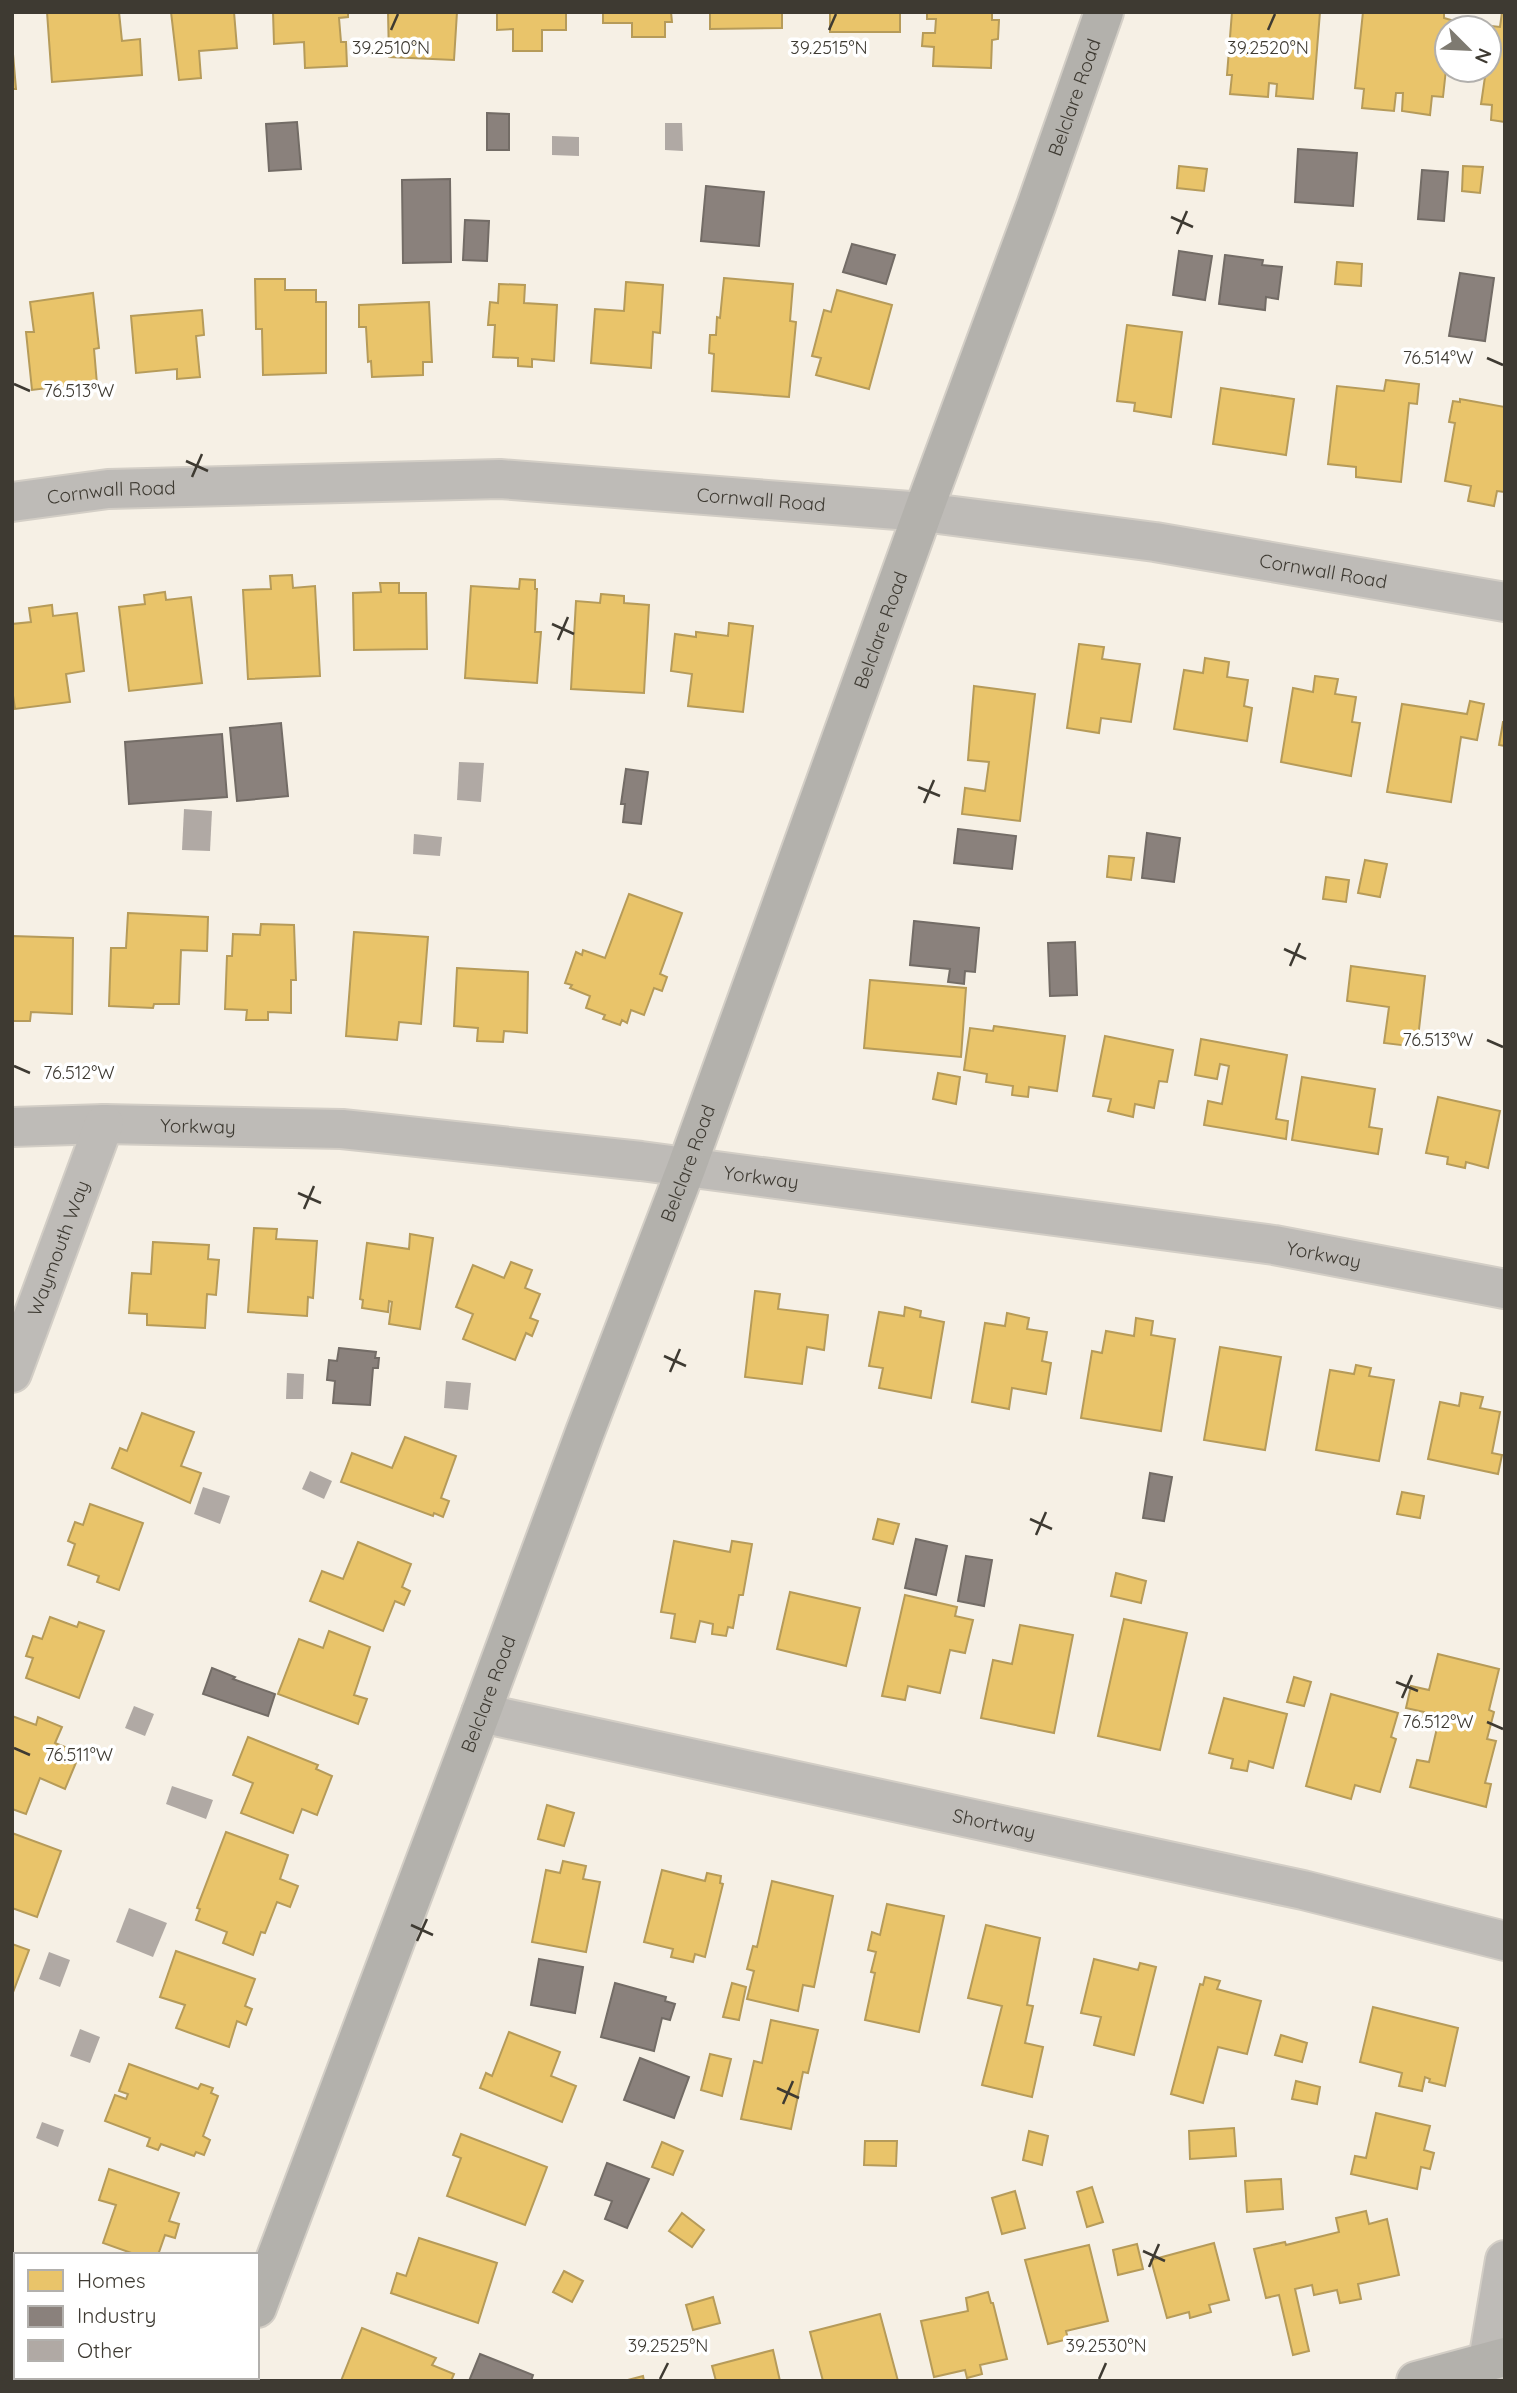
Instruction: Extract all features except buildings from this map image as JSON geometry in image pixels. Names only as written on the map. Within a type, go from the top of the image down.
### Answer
[{"type":"street","name":"Belclare Road","points":[[259,2303],[687,1166],[1104,12]]},
{"type":"street","name":"Cornwall Road","points":[[12,502],[108,489],[500,479],[922,512],[1155,542],[1505,602]]},
{"type":"street","name":"Yorkway","points":[[12,1127],[104,1124],[342,1129],[687,1166],[1274,1245],[1505,1289]]},
{"type":"street","name":"Waymouth Way","points":[[12,1373],[104,1124]]},
{"type":"street","name":"Shortway","points":[[481,1713],[1303,1890],[1505,1941]]},
{"type":"street","points":[[1416,2381],[1496,2359],[1505,2260]]}]
